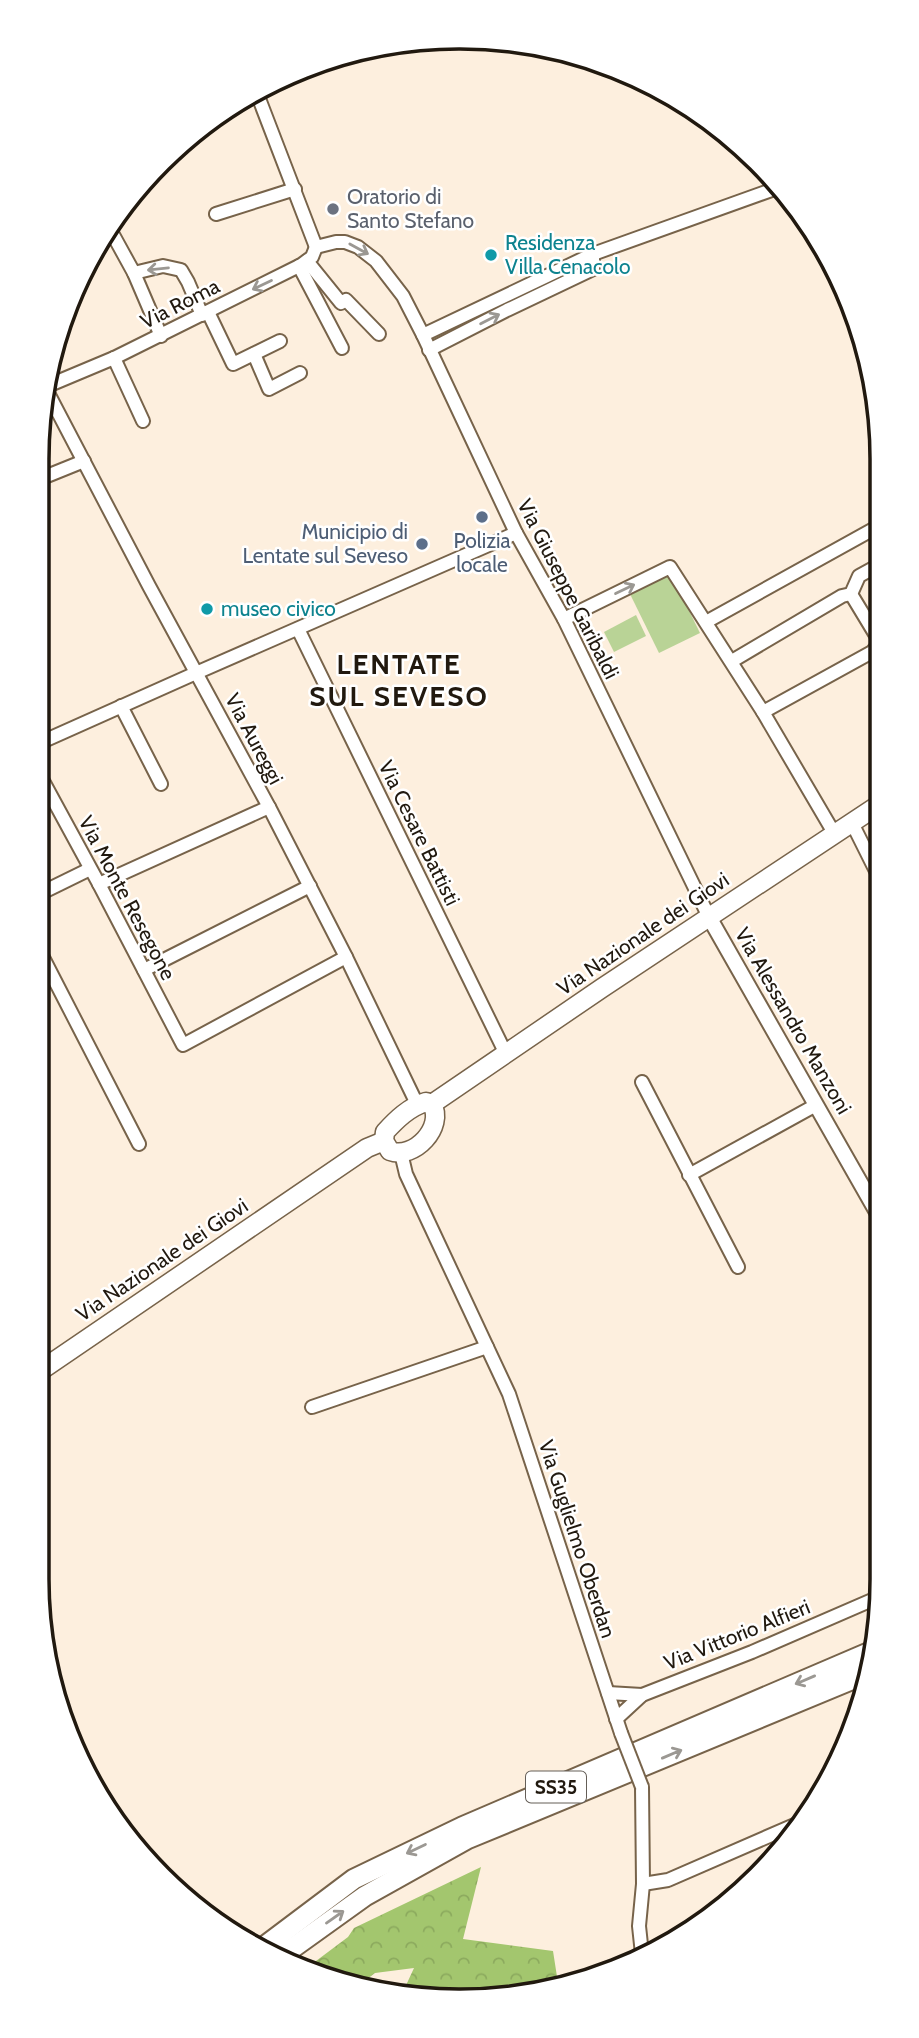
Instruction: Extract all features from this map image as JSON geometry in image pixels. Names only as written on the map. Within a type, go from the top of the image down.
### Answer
[{"type":"highway","name":"SS35","points":[[270,1942],[354,1879],[366,1873],[462,1827],[863,1655]]},
{"type":"highway","name":"SS35","points":[[288,1951],[365,1896],[467,1839],[858,1677]]},
{"type":"main road","name":"Via Nazionale dei Giovi","points":[[49,1365],[356,1156],[384,1141],[385,1132],[405,1113],[425,1104],[506,1054],[870,811]]},
{"type":"main road","points":[[384,1141],[390,1152],[401,1153],[428,1137],[436,1116],[425,1104]]},
{"type":"street","points":[[260,101],[317,247]]},
{"type":"street","points":[[216,214],[295,189]]},
{"type":"street","points":[[423,335],[593,254],[769,191]]},
{"type":"street","points":[[115,236],[161,336]]},
{"type":"street","name":"Via Giuseppe Garibaldi","points":[[317,247],[336,242],[358,247],[391,279],[408,305],[516,533],[564,620],[709,918]]},
{"type":"street","name":"Via Roma","points":[[57,382],[161,336],[303,264],[312,257],[317,247]]},
{"type":"street","points":[[429,350],[593,269],[593,254]]},
{"type":"street","points":[[303,264],[341,303],[346,300],[379,334]]},
{"type":"street","points":[[303,264],[342,348]]},
{"type":"street","points":[[134,273],[163,266],[181,270],[201,315],[233,364],[280,341]]},
{"type":"street","points":[[254,354],[269,389],[300,373]]},
{"type":"street","points":[[114,358],[143,421]]},
{"type":"street","name":"Via Aureggi","points":[[53,404],[425,1104]]},
{"type":"street","points":[[49,475],[84,461]]},
{"type":"street","points":[[706,622],[870,531]]},
{"type":"street","points":[[49,739],[516,533]]},
{"type":"street","points":[[564,620],[670,566],[763,712],[834,834]]},
{"type":"street","points":[[852,594],[859,576],[870,570]]},
{"type":"street","points":[[732,662],[842,596],[852,594]]},
{"type":"street","points":[[852,594],[870,625]]},
{"type":"street","name":"Via Cesare Battisti","points":[[298,629],[506,1054]]},
{"type":"street","points":[[763,712],[870,653]]},
{"type":"street","points":[[121,706],[161,784]]},
{"type":"street","name":"Via Monte Resegone","points":[[49,792],[183,1045],[346,957]]},
{"type":"street","points":[[99,884],[269,807]]},
{"type":"street","points":[[852,823],[870,860]]},
{"type":"street","points":[[49,889],[90,869]]},
{"type":"street","points":[[144,970],[310,886]]},
{"type":"street","name":"Via Alessandro Manzoni","points":[[709,918],[870,1200]]},
{"type":"street","points":[[49,983],[139,1144]]},
{"type":"street","points":[[642,1082],[738,1266]]},
{"type":"street","points":[[689,1175],[816,1105]]},
{"type":"street","name":"Via Guglielmo Oberdan","points":[[401,1153],[406,1174],[509,1394],[621,1733],[642,1787],[643,1884],[639,1926],[641,1947]]},
{"type":"street","points":[[312,1408],[487,1347]]},
{"type":"street","name":"Via Vittorio Alfieri","points":[[617,1719],[642,1695],[869,1601]]},
{"type":"street","points":[[608,1693],[642,1695]]},
{"type":"street","points":[[643,1884],[668,1880],[784,1830]]},
{"type":"green space","points":[[588,262],[590,266],[431,343],[428,338]]},
{"type":"green space","points":[[671,574],[700,633],[659,653],[630,594]]},
{"type":"green space","points":[[636,615],[646,636],[614,652],[604,632]]},
{"type":"green space","points":[[481,1867],[463,1939],[553,1951],[557,1977],[486,1988],[433,1988],[406,1985],[414,1968],[375,1973],[368,1978],[314,1962],[348,1937],[354,1928]]},
{"type":"place","name":"Oratorio di Santo Stefano","points":[[333,209]]},
{"type":"place","name":"Residenza Villa Cenacolo","points":[[491,255]]},
{"type":"place","name":"Polizia locale","points":[[482,517]]},
{"type":"place","name":"Municipio di Lentate sul Seveso","points":[[422,544]]},
{"type":"place","name":"museo civico","points":[[207,609]]},
{"type":"district","name":"LENTATE SUL SEVESO","points":[[399,680]]}]
